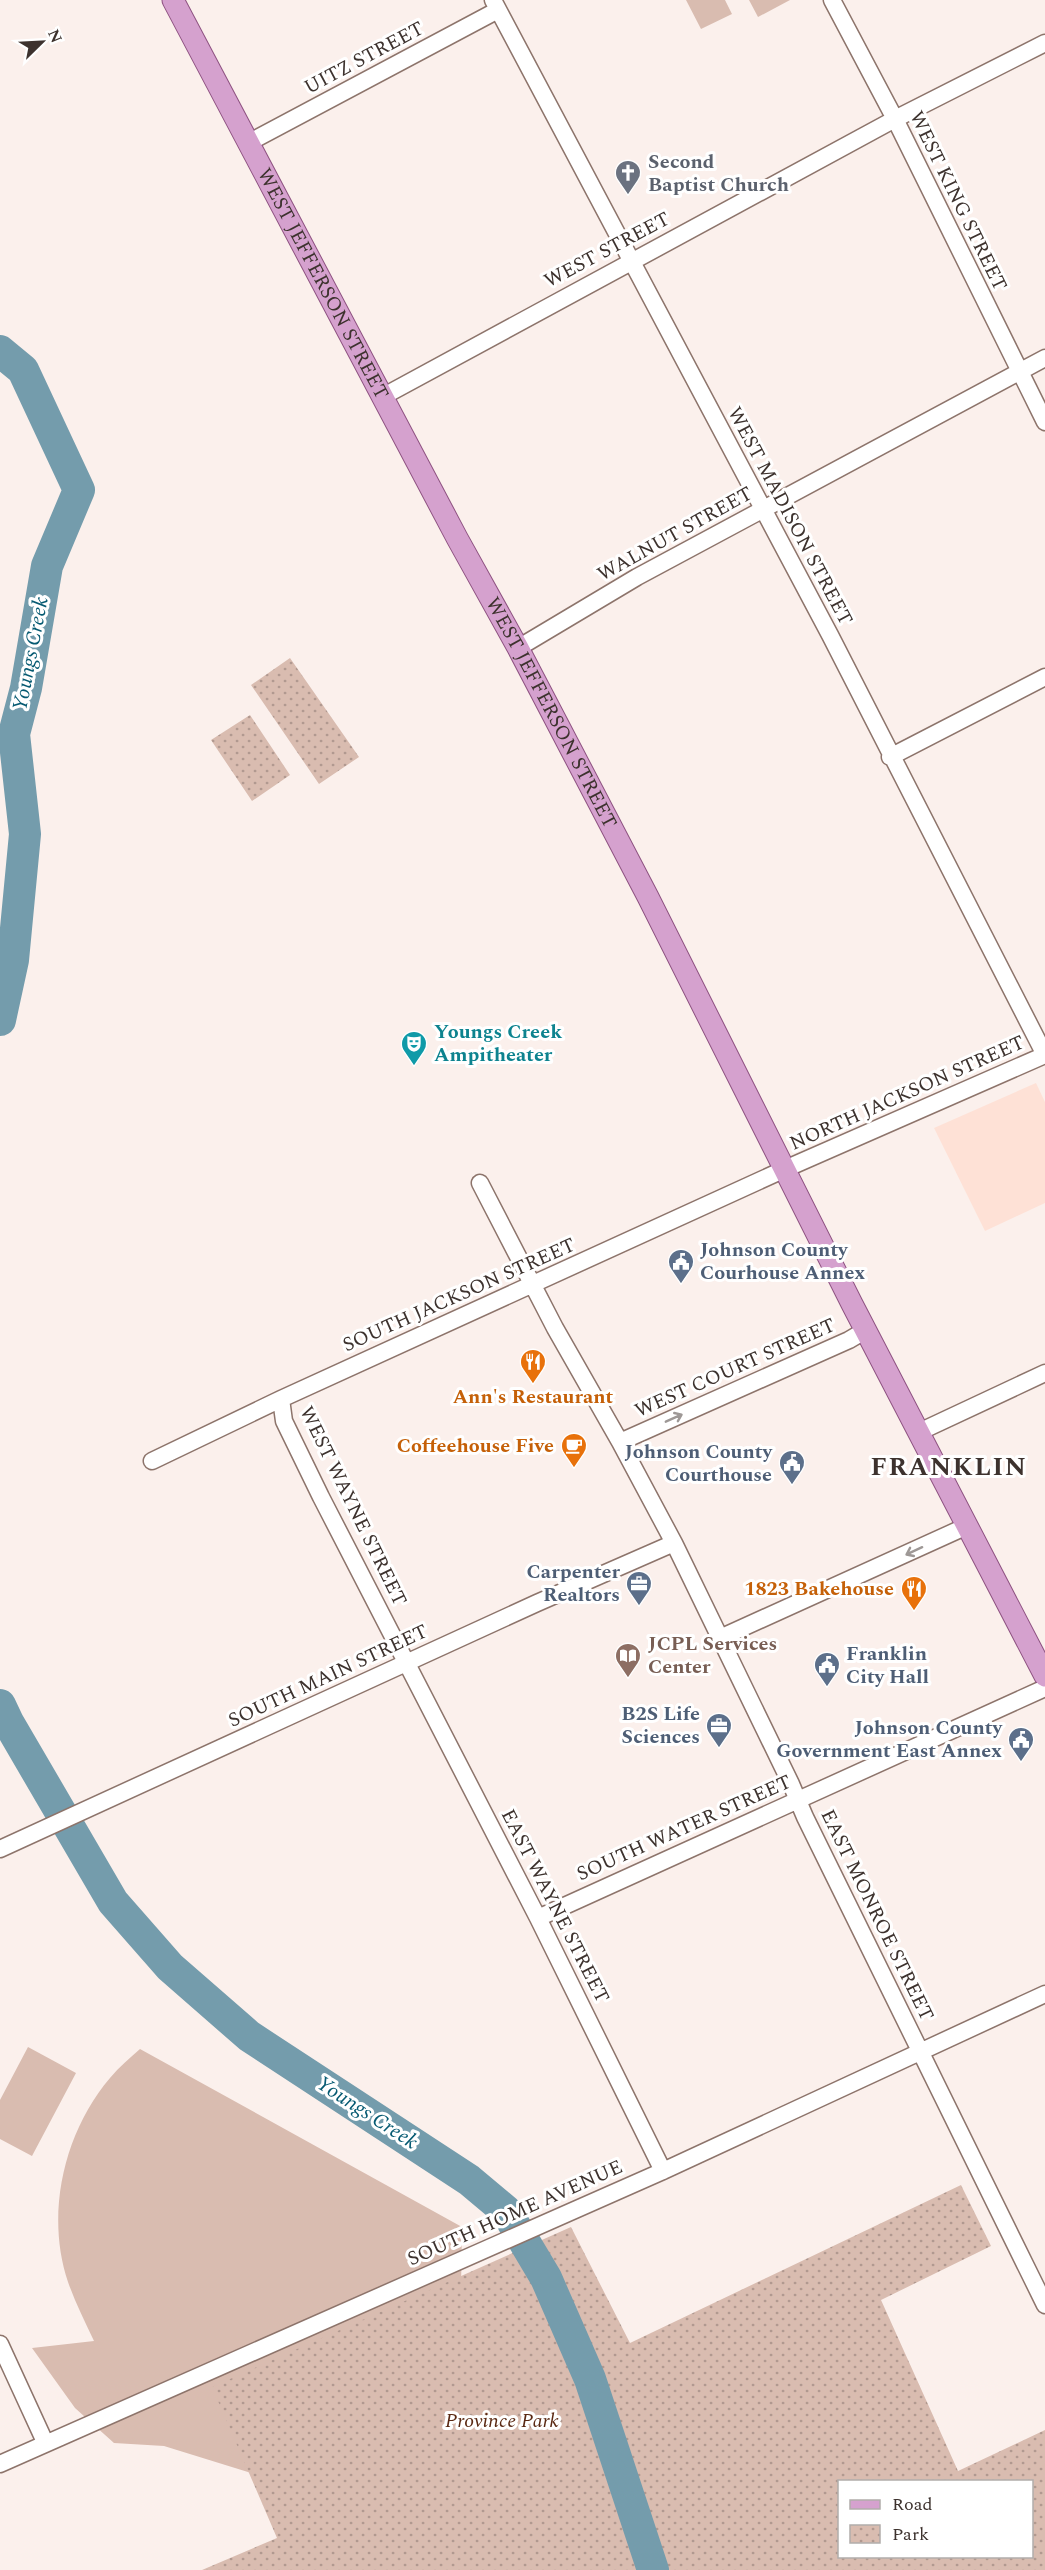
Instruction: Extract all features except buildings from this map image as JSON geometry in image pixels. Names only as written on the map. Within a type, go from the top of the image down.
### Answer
[{"type":"main road","name":"WEST JEFFERSON STREET","points":[[172,0],[518,648],[648,897],[866,1330],[1045,1676]]},
{"type":"street","name":"WEST KING STREET","points":[[832,0],[895,119],[1045,422]]},
{"type":"street","name":"UITZ STREET","points":[[248,143],[495,5]]},
{"type":"street","name":"WEST MADISON STREET","points":[[495,5],[762,511],[830,635],[890,757],[1045,1055]]},
{"type":"street","name":"WEST STREET","points":[[382,397],[895,119],[1045,43]]},
{"type":"street","name":"WALNUT STREET","points":[[518,648],[638,577],[1045,358]]},
{"type":"street","points":[[890,757],[1045,677]]},
{"type":"street","name":"NORTH JACKSON STREET","points":[[785,1169],[1045,1055]]},
{"type":"street","name":"SOUTH JACKSON STREET","points":[[152,1461],[281,1399],[533,1286],[785,1169]]},
{"type":"street","name":"EAST MONROE STREET","points":[[480,1184],[533,1286],[674,1543],[797,1800],[1045,2304]]},
{"type":"street","name":"WEST COURT STREET","points":[[620,1442],[849,1340],[866,1330]]},
{"type":"street","points":[[919,1432],[1045,1373]]},
{"type":"street","name":"WEST WAYNE STREET","points":[[281,1399],[284,1421],[406,1663]]},
{"type":"street","points":[[720,1638],[967,1526]]},
{"type":"street","name":"SOUTH MAIN STREET","points":[[2,1849],[406,1663],[674,1543]]},
{"type":"street","name":"EAST WAYNE STREET","points":[[406,1663],[538,1918],[663,2171]]},
{"type":"street","name":"SOUTH WATER STREET","points":[[538,1918],[1045,1688]]},
{"type":"street","name":"SOUTH HOME AVENUE","points":[[0,2464],[45,2442],[663,2171],[1045,1994]]},
{"type":"street","points":[[0,2344],[45,2442]]},
{"type":"shaded area","points":[[1036,1083],[1045,1102],[1045,1203],[985,1231],[934,1128]]},
{"type":"green space","points":[[686,0],[725,0],[732,14],[701,29]]},
{"type":"green space","points":[[749,0],[790,0],[758,17]]},
{"type":"green space","points":[[290,658],[359,757],[319,784],[251,685]]},
{"type":"green space","points":[[250,715],[290,775],[252,801],[211,740]]},
{"type":"green space","points":[[28,2047],[76,2073],[32,2156],[0,2139],[0,2100]]},
{"type":"green space","points":[[140,2049],[462,2227],[459,2413],[280,2482],[164,2446],[114,2443],[75,2408],[32,2348],[94,2341],[68,2282],[61,2256],[58,2229],[63,2175],[70,2148],[94,2099],[113,2074]]},
{"type":"green space","name":"Province Park","points":[[961,2185],[991,2246],[881,2300],[958,2471],[1045,2430],[1045,2570],[202,2570],[277,2538],[212,2387],[571,2227],[630,2343]]},
{"type":"waterway","name":"Youngs Creek","points":[[0,351],[23,370],[79,490],[47,566],[26,688],[14,734],[25,834],[13,960],[0,1020]]},
{"type":"waterway","name":"Youngs Creek","points":[[0,1705],[113,1902],[170,1967],[249,2036],[469,2180],[506,2211],[546,2278],[590,2379],[653,2570]]},
{"type":"place","name":"Second Baptist Church","points":[[628,196]]},
{"type":"place","name":"Youngs Creek Ampitheater","points":[[414,1067]]},
{"type":"place","name":"Johnson County Courhouse Annex","points":[[681,1285]]},
{"type":"place","name":"Ann's Restaurant","points":[[533,1385]]},
{"type":"place","name":"Coffeehouse Five","points":[[574,1469]]},
{"type":"place","name":"Johnson County Courthouse","points":[[792,1486]]},
{"type":"place","name":"Carpenter Realtors","points":[[639,1607]]},
{"type":"place","name":"1823 Bakehouse","points":[[914,1612]]},
{"type":"place","name":"JCPL Services Center","points":[[628,1679]]},
{"type":"place","name":"Franklin City Hall","points":[[827,1688]]},
{"type":"place","name":"B2S Life Sciences","points":[[719,1749]]},
{"type":"place","name":"Johnson County Government East Annex","points":[[1021,1763]]},
{"type":"district","name":"FRANKLIN","points":[[949,1467]]}]
